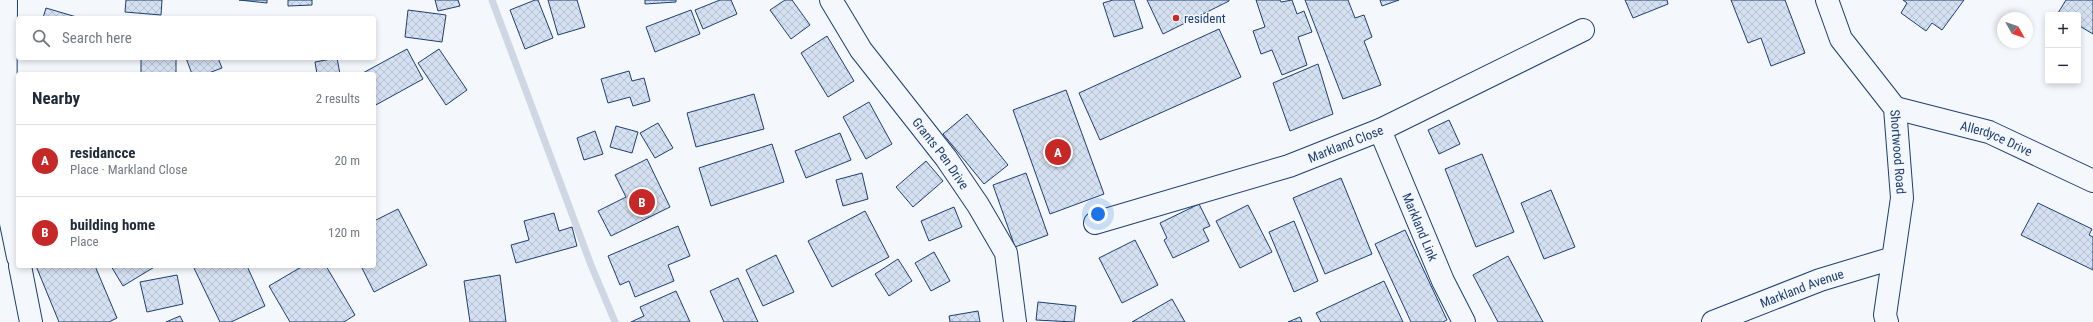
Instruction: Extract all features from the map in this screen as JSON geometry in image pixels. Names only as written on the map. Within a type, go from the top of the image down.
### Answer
[{"type":"street","points":[[6,0],[5,194],[16,247]]},
{"type":"street","name":"Grants Pen Drive","points":[[831,0],[862,50],[946,158],[978,205],[1006,253],[1015,322]]},
{"type":"street","name":"Shortwood Road","points":[[1827,0],[1841,39],[1895,108],[1902,198],[1885,315],[1886,322]]},
{"type":"street","name":"Markland Close","points":[[1095,222],[1289,166],[1380,130],[1583,30]]},
{"type":"street","name":"Allerdyce Drive","points":[[1895,108],[1989,132],[2093,181]]},
{"type":"street","name":"Markland Link","points":[[1380,130],[1443,281],[1464,322]]},
{"type":"street","name":"Markland Avenue","points":[[1712,322],[1820,280],[1893,258]]},
{"type":"street","points":[[20,268],[31,322]]},
{"type":"building","points":[[126,0],[162,0],[161,15],[125,12]]},
{"type":"building","points":[[239,0],[267,0],[267,3]]},
{"type":"building","points":[[288,0],[312,0],[312,5],[288,6]]},
{"type":"building","points":[[435,0],[458,0],[460,6],[438,11]]},
{"type":"building","points":[[538,0],[553,38],[525,49],[510,10]]},
{"type":"building","points":[[548,0],[577,0],[585,27],[558,35]]},
{"type":"building","points":[[645,0],[676,0],[676,2],[645,4]]},
{"type":"building","points":[[720,0],[731,0],[737,14],[703,29],[695,10]]},
{"type":"building","points":[[785,0],[792,0],[810,25],[791,39],[770,10]]},
{"type":"building","points":[[1113,0],[1134,0],[1143,28],[1114,37],[1103,3]]},
{"type":"building","name":"resident","points":[[1147,0],[1229,0],[1229,1],[1163,34]]},
{"type":"building","points":[[1256,0],[1280,0],[1281,2],[1292,0],[1297,14],[1304,11],[1312,32],[1298,37],[1307,65],[1282,75],[1272,50],[1261,54],[1253,31],[1265,27]]},
{"type":"building","points":[[1305,0],[1348,0],[1355,18],[1364,15],[1372,37],[1364,41],[1381,85],[1343,99]]},
{"type":"building","points":[[1380,0],[1399,0],[1382,6]]},
{"type":"building","points":[[1625,0],[1667,0],[1668,4],[1633,18]]},
{"type":"building","points":[[1731,0],[1785,0],[1805,53],[1771,66],[1761,38],[1748,43]]},
{"type":"building","points":[[1903,0],[1964,0],[1942,30],[1932,23],[1926,31],[1901,13],[1907,3]]},
{"type":"building","points":[[2066,0],[2093,0],[2093,34],[2081,27],[2081,12],[2059,12]]},
{"type":"building","points":[[46,8],[73,16],[44,16]]},
{"type":"building","points":[[408,10],[446,15],[442,42],[405,37]]},
{"type":"building","points":[[691,10],[700,34],[655,52],[646,27]]},
{"type":"building","points":[[1219,29],[1241,77],[1100,140],[1079,93]]},
{"type":"building","points":[[827,36],[854,81],[828,97],[801,53]]},
{"type":"building","points":[[407,49],[423,79],[376,105],[376,72],[365,72]]},
{"type":"building","points":[[439,49],[467,90],[446,105],[418,63]]},
{"type":"building","points":[[141,60],[176,60],[176,72],[141,72]]},
{"type":"building","points":[[187,60],[219,60],[222,68],[211,72],[191,72]]},
{"type":"building","points":[[337,60],[340,72],[317,72],[315,62]]},
{"type":"building","points":[[1318,64],[1333,114],[1290,131],[1273,83]]},
{"type":"building","points":[[629,71],[632,81],[644,78],[650,101],[633,106],[630,97],[608,103],[601,79]]},
{"type":"building","points":[[1066,90],[1104,194],[1050,214],[1013,110]]},
{"type":"building","points":[[754,94],[764,129],[696,147],[687,113]]},
{"type":"building","points":[[869,102],[892,144],[866,159],[843,117]]},
{"type":"building","points":[[967,114],[1008,165],[984,184],[943,134]]},
{"type":"building","points":[[1449,120],[1460,144],[1439,154],[1428,130]]},
{"type":"building","points":[[658,123],[673,148],[655,158],[640,133]]},
{"type":"building","points":[[616,126],[638,132],[632,153],[610,147]]},
{"type":"building","points":[[595,131],[603,154],[584,160],[577,138]]},
{"type":"building","points":[[840,133],[851,160],[806,178],[795,151]]},
{"type":"building","points":[[772,144],[784,182],[711,206],[699,168]]},
{"type":"building","points":[[1482,154],[1514,232],[1476,247],[1445,169]]},
{"type":"building","points":[[647,159],[670,207],[611,236],[598,211],[626,197],[615,175]]},
{"type":"building","points":[[926,161],[943,181],[913,207],[896,187]]},
{"type":"building","points":[[862,173],[868,199],[843,206],[836,180]]},
{"type":"building","points":[[1026,173],[1048,235],[1015,247],[993,185]]},
{"type":"building","points":[[1341,178],[1372,254],[1325,274],[1293,198]]},
{"type":"building","points":[[1551,190],[1575,247],[1544,259],[1521,203]]},
{"type":"building","points":[[2038,203],[2092,229],[2089,235],[2093,237],[2093,270],[2021,235]]},
{"type":"building","points":[[1199,204],[1210,226],[1203,229],[1209,241],[1173,258],[1164,240],[1167,238],[1160,223]]},
{"type":"building","points":[[1248,205],[1272,252],[1240,268],[1216,221]]},
{"type":"building","points":[[954,207],[962,227],[929,241],[921,221]]},
{"type":"building","points":[[398,209],[427,265],[374,292],[362,268],[376,268],[376,220]]},
{"type":"building","points":[[865,211],[889,257],[832,287],[808,241]]},
{"type":"building","points":[[554,213],[559,231],[572,227],[577,246],[516,263],[511,245],[529,240],[524,221]]},
{"type":"building","points":[[1294,221],[1318,281],[1294,292],[1269,232]]},
{"type":"building","points":[[678,226],[690,256],[668,265],[674,281],[635,297],[629,281],[620,285],[608,256]]},
{"type":"building","points":[[1405,230],[1447,320],[1443,322],[1411,322],[1375,244]]},
{"type":"building","points":[[1135,240],[1158,285],[1122,303],[1099,258]]},
{"type":"building","points":[[934,252],[950,281],[931,291],[915,263]]},
{"type":"building","points":[[776,255],[794,292],[763,306],[746,270]]},
{"type":"building","points":[[1508,256],[1543,322],[1498,322],[1473,275]]},
{"type":"building","points":[[898,259],[912,281],[889,296],[875,274]]},
{"type":"building","points":[[37,268],[96,268],[117,318],[109,322],[59,322]]},
{"type":"building","points":[[112,268],[153,268],[123,286]]},
{"type":"building","points":[[194,268],[248,268],[265,306],[231,322],[220,322]]},
{"type":"building","points":[[300,268],[327,268],[355,315],[344,322],[290,322],[269,286]]},
{"type":"building","points":[[177,275],[183,304],[147,312],[140,282]]},
{"type":"building","points":[[500,275],[506,322],[470,322],[464,281]]},
{"type":"building","points":[[738,278],[758,322],[724,322],[710,291]]},
{"type":"building","points":[[1384,281],[1403,322],[1321,322],[1316,313]]},
{"type":"building","points":[[676,291],[690,322],[631,322],[644,316],[640,307]]},
{"type":"building","points":[[1172,299],[1185,322],[1132,322]]},
{"type":"building","points":[[1038,302],[1076,306],[1074,322],[1036,320]]},
{"type":"building","points":[[978,311],[980,322],[950,322],[949,316]]},
{"type":"building","points":[[180,316],[183,322],[166,322]]},
{"type":"building","points":[[1300,317],[1302,322],[1288,322]]},
{"type":"waterway","points":[[492,0],[591,265],[615,322]]},
{"type":"place","name":"resident","points":[[1176,18]]},
{"type":"place","name":"residancce","points":[[1058,152]]},
{"type":"place","name":"building home","points":[[642,202]]}]
